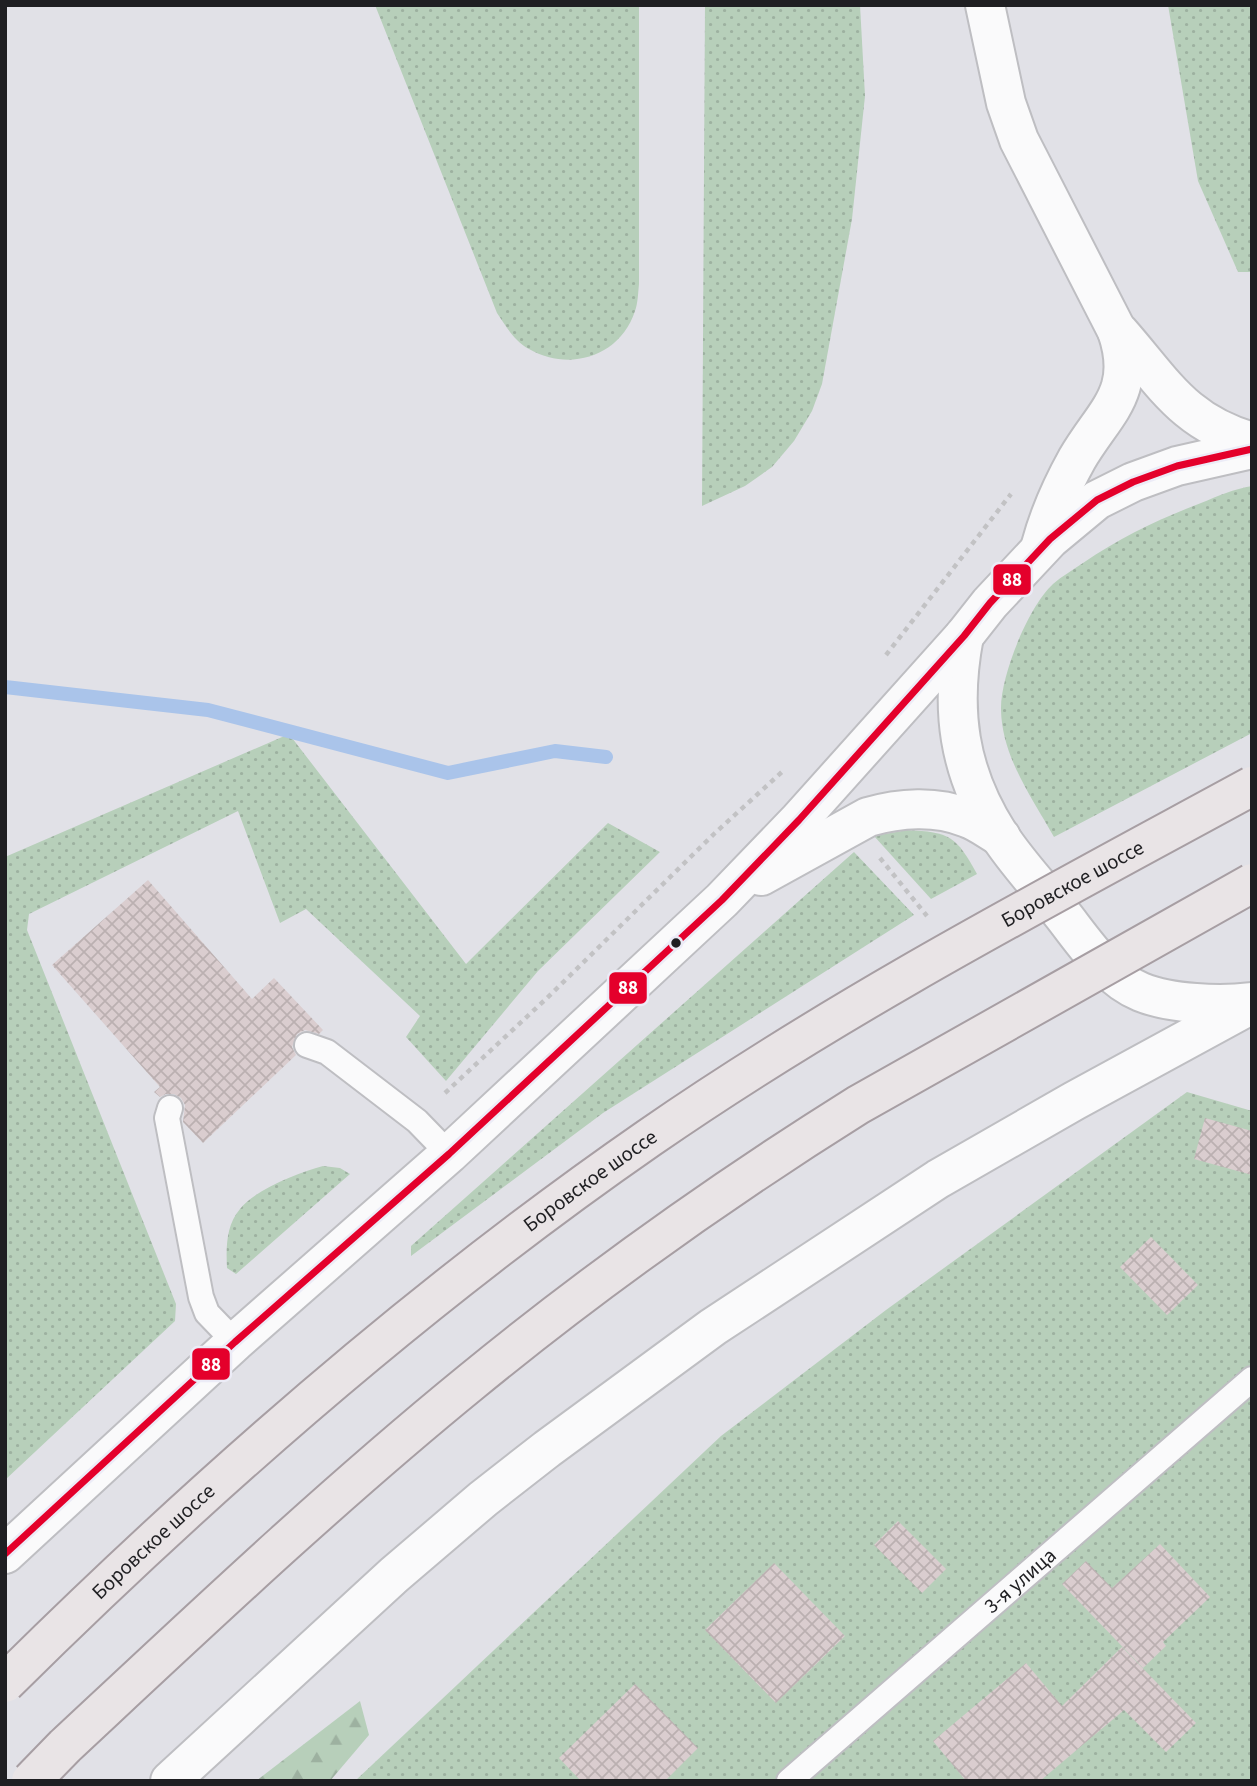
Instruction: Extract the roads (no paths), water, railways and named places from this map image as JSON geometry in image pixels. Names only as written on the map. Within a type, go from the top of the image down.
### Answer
[{"type":"main road","points":[[985,5],[1006,103],[1019,140],[1117,331],[1124,355],[1125,367],[1119,395],[1073,468],[1050,518],[1040,549]]},
{"type":"main road","points":[[1117,331],[1186,410],[1212,428],[1252,442]]},
{"type":"main road","points":[[5,1554],[235,1342],[449,1154],[728,893],[799,820],[1040,549],[1097,500],[1123,486],[1177,466],[1252,449]]},
{"type":"main road","points":[[964,636],[957,691],[958,729],[969,776],[1001,837],[1092,952],[1123,982],[1140,992],[1157,997],[1252,1003]]},
{"type":"main road","name":"Боровское шоссе","points":[[5,1683],[112,1578],[292,1416],[493,1253],[648,1139],[811,1033],[883,990],[1252,786]]},
{"type":"main road","points":[[728,893],[868,817],[885,812],[944,811],[969,818],[1001,837]]},
{"type":"main road","points":[[31,1781],[65,1746],[298,1530],[383,1456],[472,1381],[653,1243],[858,1105],[1252,883]]},
{"type":"main road","points":[[170,1781],[394,1575],[483,1499],[713,1327],[938,1179],[1252,1003]]},
{"type":"lane","points":[[307,1045],[327,1052],[417,1121],[449,1154]]},
{"type":"lane","points":[[170,1108],[167,1118],[201,1297],[207,1313],[235,1342]]},
{"type":"lane","name":"3-я улица","points":[[789,1781],[1252,1379]]},
{"type":"waterway","points":[[5,687],[208,710],[448,773],[555,751],[606,757]]}]
